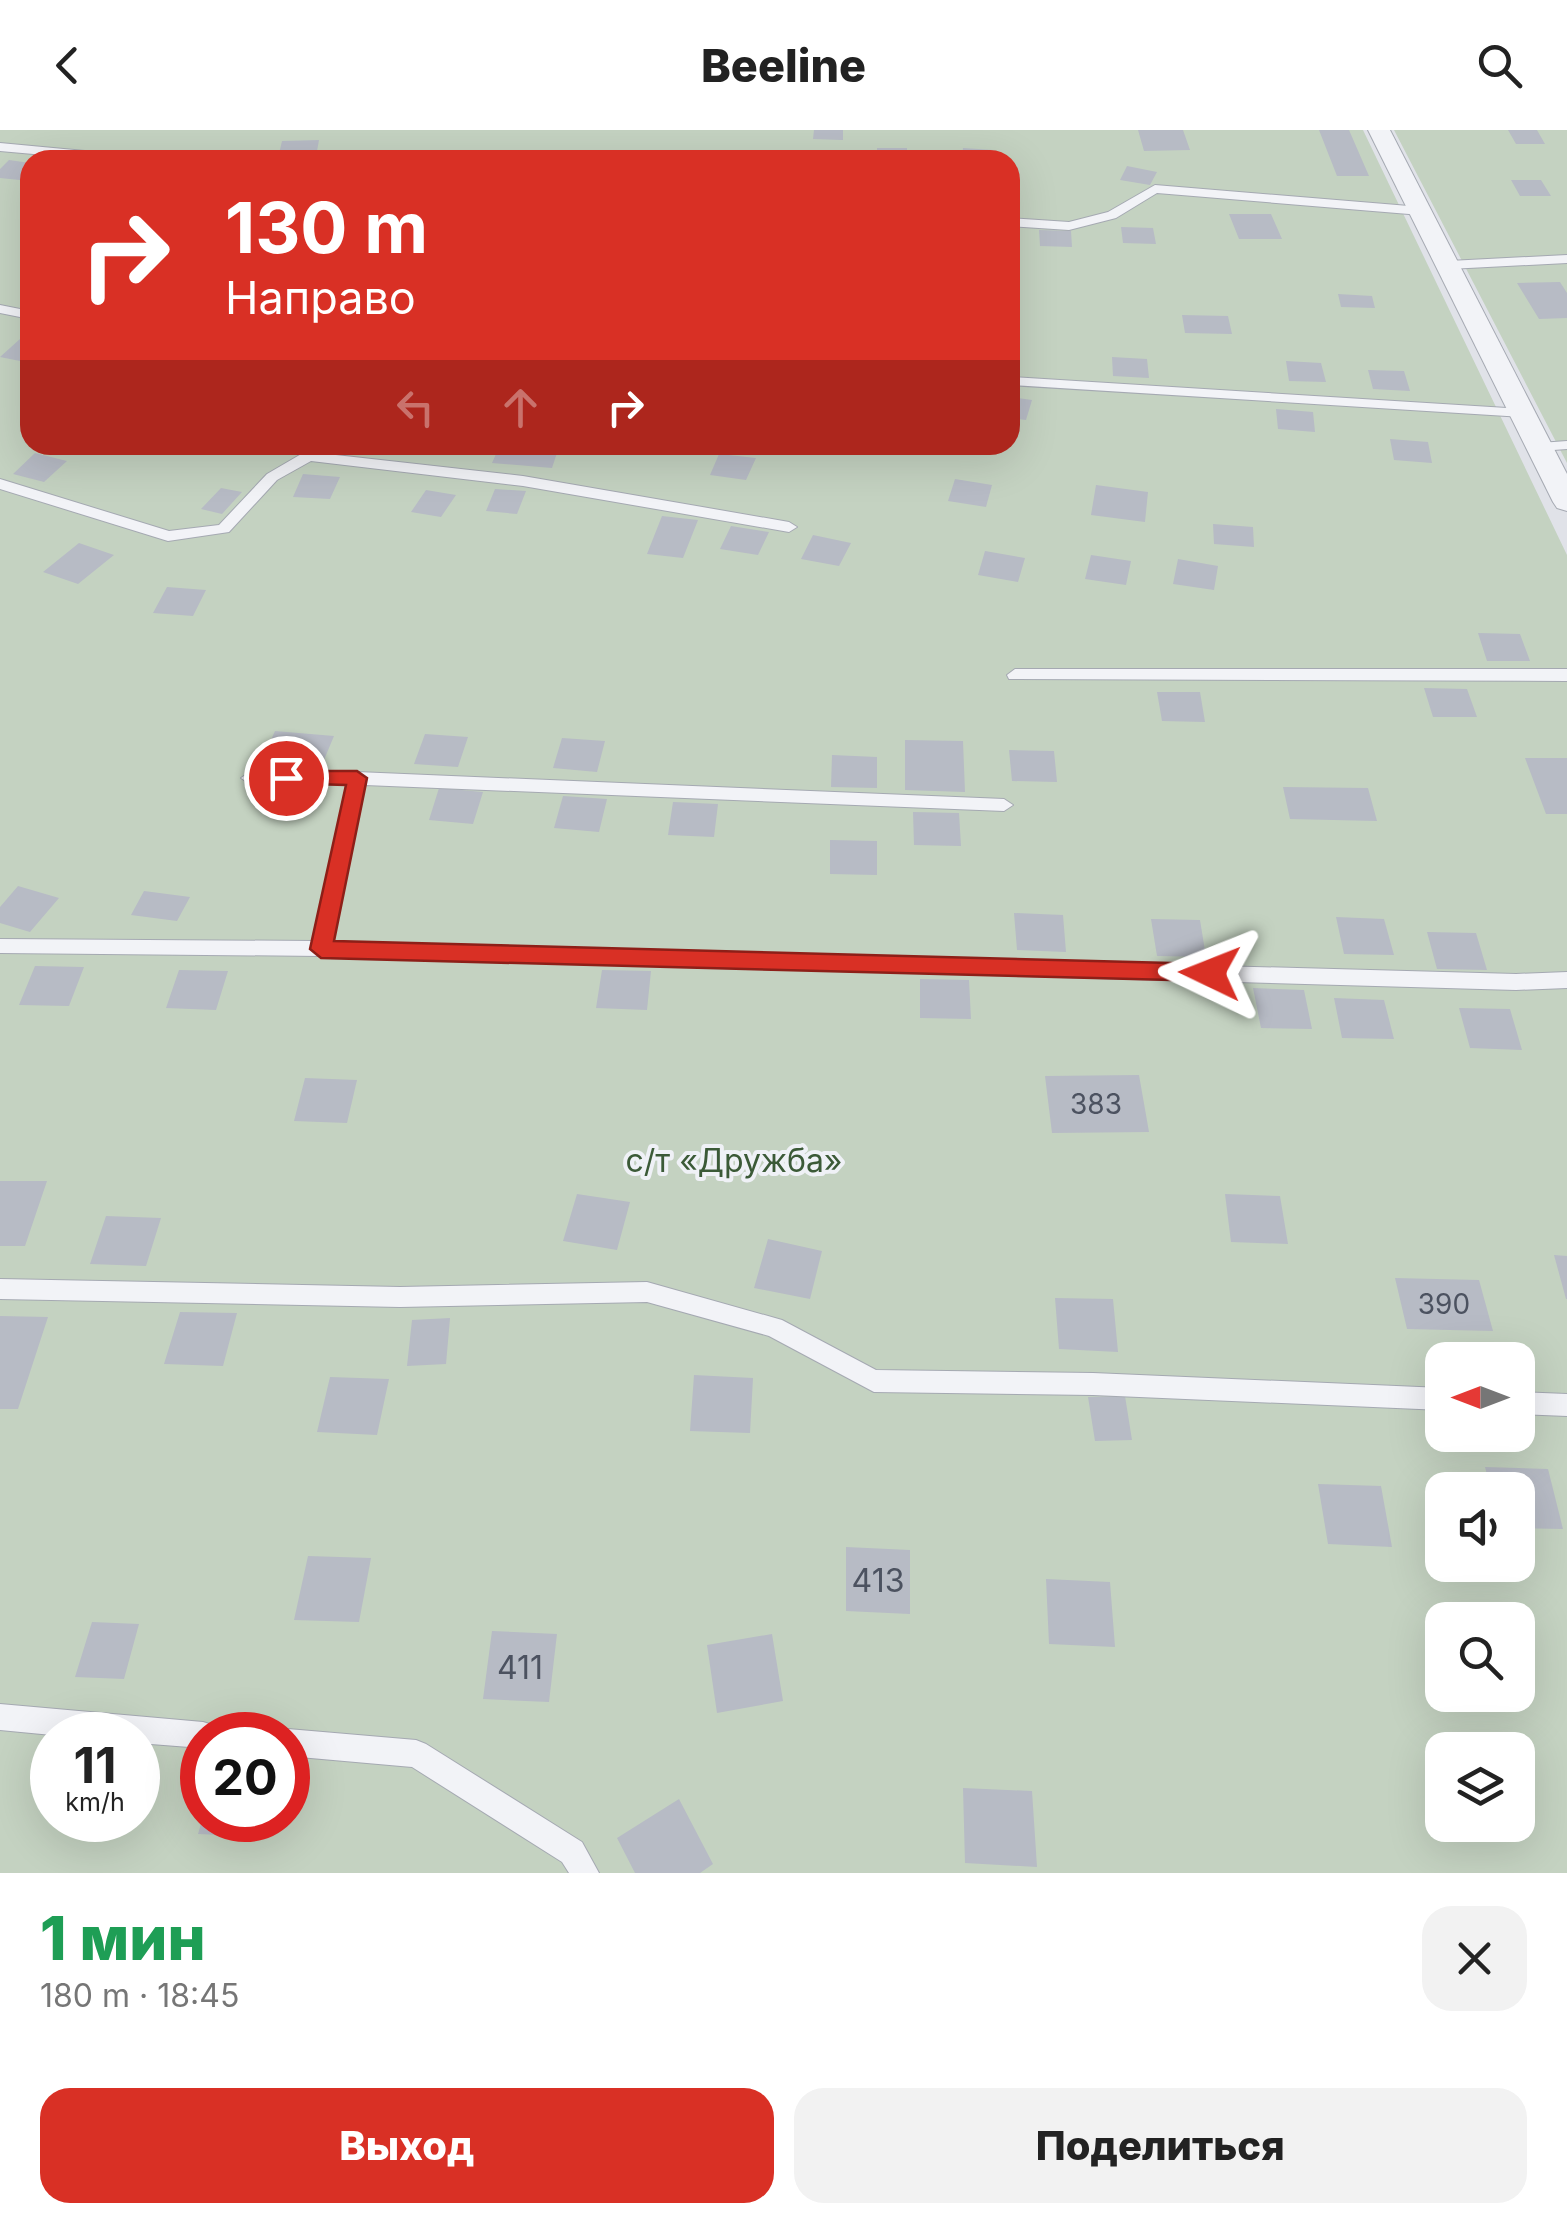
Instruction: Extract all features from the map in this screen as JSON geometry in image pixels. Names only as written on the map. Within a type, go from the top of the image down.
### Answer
[{"type":"street","points":[[1380,130],[1567,502]]},
{"type":"lane","points":[[0,147],[32,150]]},
{"type":"lane","points":[[1020,223],[1069,226],[1112,215],[1156,189],[1422,211]]},
{"type":"lane","points":[[1449,265],[1567,259]]},
{"type":"lane","points":[[1020,383],[1522,413]]},
{"type":"lane","points":[[1540,447],[1567,445]]},
{"type":"lane","points":[[0,484],[168,536],[224,529],[272,477],[307,455]]},
{"type":"lane","points":[[340,455],[788,527]]},
{"type":"lane","points":[[1015,675],[1567,675]]},
{"type":"lane","points":[[250,778],[357,778],[1004,806]]},
{"type":"lane","points":[[321,949],[357,778]]},
{"type":"lane","points":[[0,946],[321,949],[1516,982],[1567,980]]},
{"type":"lane","points":[[0,1289],[400,1297],[647,1292],[774,1327],[874,1381],[1092,1384],[1425,1398]]},
{"type":"lane","points":[[1535,1404],[1567,1405]]},
{"type":"lane","points":[[0,1717],[180,1733]]},
{"type":"lane","points":[[310,1745],[416,1754],[572,1852],[585,1873]]},
{"type":"green space","name":"с/т «Дружба»","points":[[0,130],[1363,130],[1567,555],[1567,1873],[0,1873]]},
{"type":"green space","points":[[1394,130],[1567,130],[1567,463]]},
{"type":"building","points":[[814,130],[843,130],[843,140],[813,139]]},
{"type":"building","points":[[1138,130],[1183,130],[1190,150],[1144,151]]},
{"type":"building","points":[[1319,130],[1349,130],[1369,176],[1337,176]]},
{"type":"building","points":[[1508,130],[1537,130],[1545,144],[1516,144]]},
{"type":"building","points":[[319,140],[317,150],[280,150],[282,141]]},
{"type":"building","points":[[9,160],[20,162],[20,180],[0,178],[0,169]]},
{"type":"building","points":[[1127,166],[1157,172],[1150,185],[1120,180]]},
{"type":"building","points":[[1511,180],[1541,180],[1551,196],[1520,196]]},
{"type":"building","points":[[1229,214],[1271,214],[1282,239],[1239,239]]},
{"type":"building","points":[[1121,227],[1153,228],[1156,244],[1123,243]]},
{"type":"building","points":[[1039,230],[1071,231],[1072,247],[1040,246]]},
{"type":"building","points":[[1560,282],[1567,293],[1567,318],[1539,319],[1517,283]]},
{"type":"building","points":[[1338,294],[1372,296],[1375,308],[1341,307]]},
{"type":"building","points":[[1182,315],[1228,316],[1232,334],[1185,333]]},
{"type":"building","points":[[20,339],[20,361],[0,357]]},
{"type":"building","points":[[1112,357],[1147,359],[1149,378],[1113,376]]},
{"type":"building","points":[[1286,361],[1321,363],[1326,382],[1289,381]]},
{"type":"building","points":[[1368,370],[1404,371],[1410,391],[1373,389]]},
{"type":"building","points":[[1020,398],[1032,400],[1026,420],[1020,419]]},
{"type":"building","points":[[1276,409],[1313,412],[1315,432],[1278,429]]},
{"type":"building","points":[[1390,439],[1428,442],[1432,463],[1394,460]]},
{"type":"building","points":[[33,455],[67,461],[44,482],[13,474]]},
{"type":"building","points":[[496,455],[556,455],[552,468],[492,463]]},
{"type":"building","points":[[719,455],[756,458],[746,480],[710,475]]},
{"type":"building","points":[[303,474],[340,477],[330,499],[293,497]]},
{"type":"building","points":[[955,479],[992,485],[986,507],[948,501]]},
{"type":"building","points":[[1096,485],[1148,492],[1145,522],[1091,515]]},
{"type":"building","points":[[221,488],[242,492],[222,514],[201,509]]},
{"type":"building","points":[[495,489],[526,491],[517,514],[486,511]]},
{"type":"building","points":[[426,490],[456,495],[441,517],[411,512]]},
{"type":"building","points":[[662,516],[698,520],[683,558],[647,554]]},
{"type":"building","points":[[1213,524],[1253,527],[1254,547],[1214,544]]},
{"type":"building","points":[[731,526],[769,532],[758,555],[720,549]]},
{"type":"building","points":[[813,535],[851,543],[839,566],[801,559]]},
{"type":"building","points":[[79,543],[114,555],[78,584],[43,572]]},
{"type":"building","points":[[985,551],[1025,558],[1018,582],[978,575]]},
{"type":"building","points":[[1091,555],[1131,561],[1126,585],[1085,579]]},
{"type":"building","points":[[1178,559],[1218,566],[1214,590],[1173,584]]},
{"type":"building","points":[[167,587],[206,590],[193,616],[153,613]]},
{"type":"building","points":[[1478,633],[1520,634],[1530,661],[1487,661]]},
{"type":"building","points":[[1424,688],[1467,689],[1477,717],[1433,717]]},
{"type":"building","points":[[1157,692],[1200,692],[1205,722],[1162,721]]},
{"type":"building","points":[[275,731],[334,736],[321,767],[261,762]]},
{"type":"building","points":[[425,734],[468,737],[458,767],[414,764]]},
{"type":"building","points":[[562,738],[605,741],[597,772],[553,768]]},
{"type":"building","points":[[905,740],[963,741],[965,792],[905,790]]},
{"type":"building","points":[[1009,750],[1054,751],[1057,782],[1012,781]]},
{"type":"building","points":[[832,755],[877,757],[877,788],[831,787]]},
{"type":"building","points":[[1525,758],[1567,758],[1567,814],[1546,814]]},
{"type":"building","points":[[1283,787],[1368,788],[1377,821],[1290,819]]},
{"type":"building","points":[[439,788],[483,792],[473,824],[429,820]]},
{"type":"building","points":[[563,796],[607,799],[599,832],[554,828]]},
{"type":"building","points":[[673,802],[718,804],[714,837],[668,835]]},
{"type":"building","points":[[913,812],[959,813],[961,846],[914,845]]},
{"type":"building","points":[[830,840],[877,841],[877,875],[830,874]]},
{"type":"building","points":[[18,886],[59,898],[30,932],[0,923],[0,907]]},
{"type":"building","points":[[144,891],[190,897],[177,921],[131,915]]},
{"type":"building","points":[[1014,913],[1063,915],[1066,952],[1017,950]]},
{"type":"building","points":[[1336,917],[1384,919],[1394,955],[1344,954]]},
{"type":"building","points":[[1151,919],[1200,920],[1206,957],[1157,956]]},
{"type":"building","points":[[1427,932],[1476,933],[1487,970],[1437,969]]},
{"type":"building","points":[[35,966],[84,967],[69,1006],[19,1005]]},
{"type":"building","points":[[179,970],[228,971],[216,1010],[166,1008]]},
{"type":"building","points":[[602,970],[651,971],[647,1010],[596,1008]]},
{"type":"building","points":[[920,979],[969,980],[971,1019],[920,1018]]},
{"type":"building","points":[[1253,988],[1304,990],[1312,1029],[1261,1028]]},
{"type":"building","points":[[1334,998],[1384,1000],[1394,1039],[1342,1038]]},
{"type":"building","points":[[1459,1008],[1510,1009],[1522,1050],[1470,1048]]},
{"type":"building","points":[[1139,1075],[1149,1132],[1052,1133],[1045,1076]]},
{"type":"building","points":[[305,1078],[357,1080],[347,1123],[294,1121]]},
{"type":"building","points":[[0,1181],[47,1181],[25,1246],[0,1246]]},
{"type":"building","points":[[577,1194],[630,1202],[617,1250],[563,1241]]},
{"type":"building","points":[[1225,1194],[1280,1196],[1288,1244],[1231,1242]]},
{"type":"building","points":[[106,1216],[161,1218],[146,1266],[90,1264]]},
{"type":"building","points":[[768,1239],[822,1251],[810,1299],[754,1288]]},
{"type":"building","points":[[1554,1255],[1567,1256],[1567,1299],[1566,1299]]},
{"type":"building","points":[[1395,1278],[1479,1280],[1493,1331],[1407,1329]]},
{"type":"building","points":[[1055,1298],[1113,1299],[1118,1352],[1059,1349]]},
{"type":"building","points":[[180,1312],[237,1313],[223,1366],[164,1364]]},
{"type":"building","points":[[0,1316],[48,1317],[18,1409],[0,1409]]},
{"type":"building","points":[[450,1318],[446,1364],[407,1366],[412,1320]]},
{"type":"building","points":[[694,1375],[753,1378],[750,1433],[690,1431]]},
{"type":"building","points":[[330,1377],[389,1379],[377,1435],[317,1432]]},
{"type":"building","points":[[1125,1396],[1132,1440],[1095,1441],[1088,1397]]},
{"type":"building","points":[[1485,1467],[1548,1469],[1563,1529],[1535,1528],[1535,1472],[1486,1472]]},
{"type":"building","points":[[1318,1484],[1381,1486],[1392,1547],[1328,1544]]},
{"type":"building","points":[[846,1547],[910,1550],[910,1614],[846,1611]]},
{"type":"building","points":[[308,1556],[371,1558],[359,1622],[294,1620]]},
{"type":"building","points":[[1046,1579],[1110,1582],[1115,1647],[1049,1644]]},
{"type":"building","points":[[92,1622],[139,1624],[124,1679],[75,1677]]},
{"type":"building","points":[[492,1631],[557,1634],[549,1702],[483,1699]]},
{"type":"building","points":[[772,1634],[783,1701],[717,1713],[707,1645]]},
{"type":"building","points":[[963,1788],[1032,1791],[1037,1867],[965,1863]]},
{"type":"building","points":[[679,1799],[713,1864],[700,1873],[635,1873],[617,1838]]},
{"type":"route","points":[[286,778],[357,778],[321,949],[1210,973]]}]
